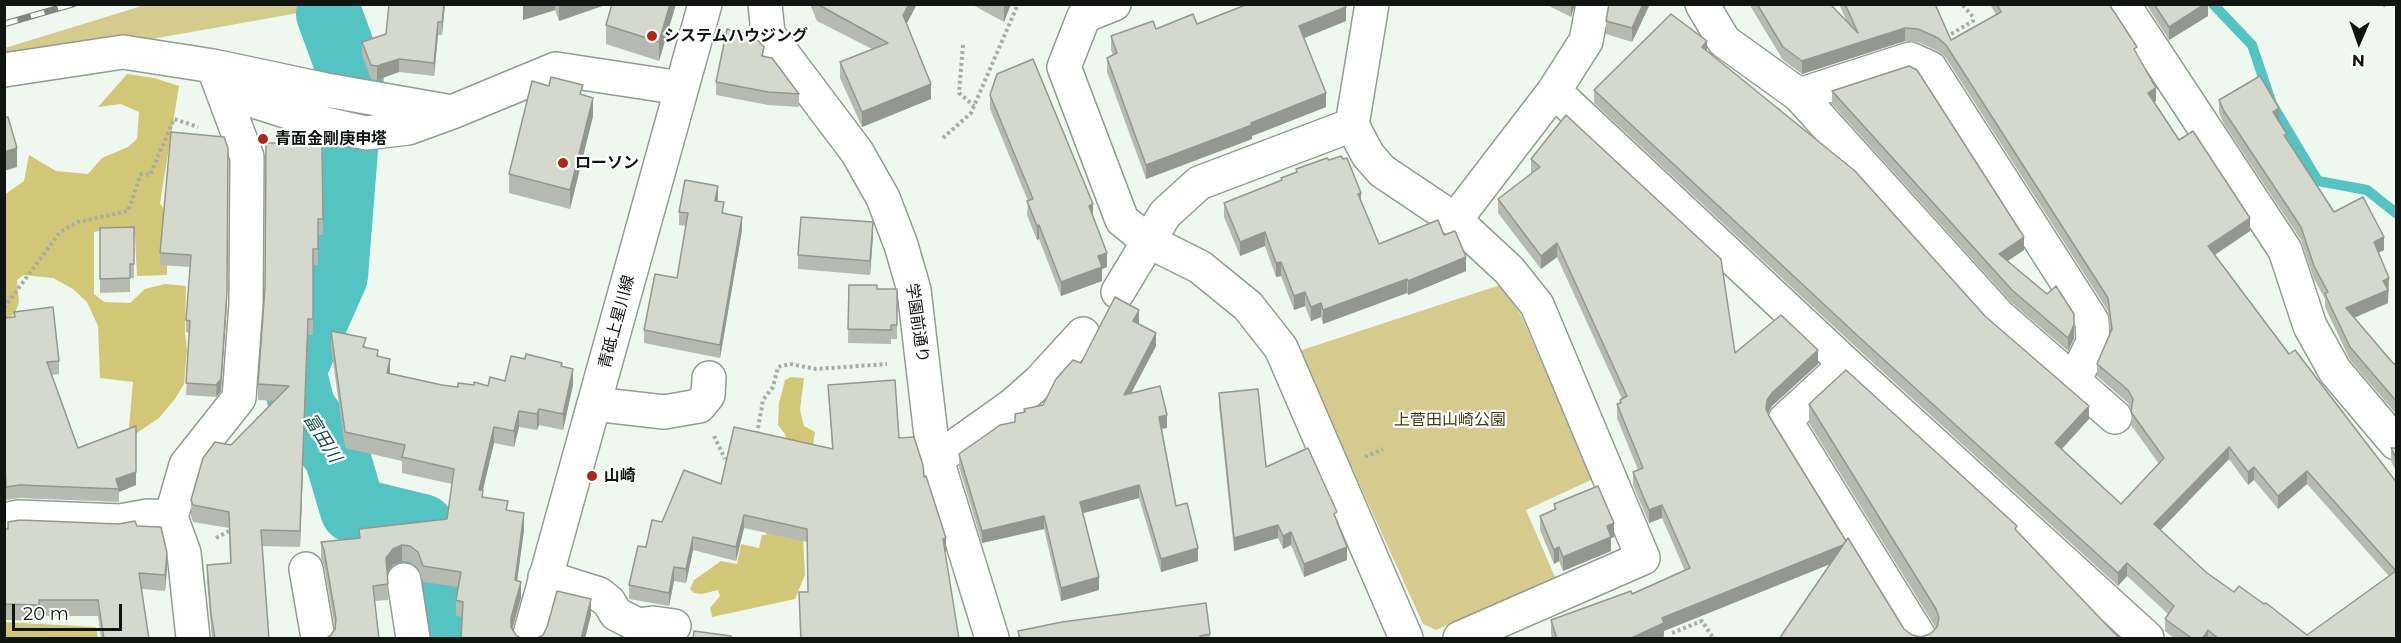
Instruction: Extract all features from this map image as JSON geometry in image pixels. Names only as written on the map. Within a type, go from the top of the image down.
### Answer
[{"type":"street","name":"青砥上星川線","points":[[529,639],[705,4]]},
{"type":"street","name":"学園前通り","points":[[765,4],[768,34],[857,152],[883,198],[901,245],[914,290],[932,444],[992,639]]},
{"type":"street","points":[[1114,4],[1084,16],[1064,67],[1122,220],[1148,241],[1208,273],[1248,306],[1281,348],[1406,639]]},
{"type":"street","points":[[1372,4],[1352,125],[1368,155],[1382,171],[1455,220],[1509,270],[1538,305],[1643,558],[1460,639]]},
{"type":"street","points":[[1455,220],[1554,91],[1586,41],[1593,4]]},
{"type":"street","points":[[1702,4],[1724,41],[1799,94],[1999,316],[2115,417]]},
{"type":"street","points":[[2123,4],[2285,250],[2310,326],[2335,370],[2397,443]]},
{"type":"street","points":[[4,70],[123,52],[218,78],[326,124],[366,133],[408,128],[556,69],[681,88]]},
{"type":"street","points":[[1799,94],[1919,53],[2092,321],[2093,342],[2074,381]]},
{"type":"street","points":[[218,78],[326,90],[452,112]]},
{"type":"street","points":[[193,639],[184,553],[171,517],[186,465],[239,398],[246,304],[248,157],[218,78]]},
{"type":"street","points":[[1554,91],[1846,364],[2147,639]]},
{"type":"street","points":[[1118,292],[1165,214],[1199,183],[1352,125]]},
{"type":"street","points":[[937,459],[1013,405],[1040,381],[1083,334]]},
{"type":"street","points":[[1846,364],[1785,420],[1920,639]]},
{"type":"street","points":[[594,404],[664,412],[699,406],[708,395],[710,378]]},
{"type":"street","points":[[4,520],[18,517],[120,521],[148,516],[171,517]]},
{"type":"street","points":[[306,569],[318,639]]},
{"type":"street","points":[[545,577],[599,594],[616,614],[638,625],[652,623],[674,626]]},
{"type":"street","points":[[404,580],[413,639]]},
{"type":"path","points":[[943,138],[971,113],[1018,4]]},
{"type":"path","points":[[1962,4],[1973,17],[1973,21],[1969,23]]},
{"type":"path","points":[[963,45],[960,93],[974,106]]},
{"type":"path","points":[[4,308],[60,232],[78,222],[128,211],[141,174],[150,175],[174,119],[243,143]]},
{"type":"path","points":[[757,434],[763,399],[773,387],[778,367],[789,364],[816,369],[922,360]]},
{"type":"path","points":[[1672,633],[1702,621],[1713,639]]},
{"type":"green space","points":[[145,5],[358,5],[341,10],[304,12],[146,40],[5,53],[5,48]]},
{"type":"green space","name":"上菅田山崎公園","points":[[1500,285],[1521,315],[1593,479],[1526,510],[1555,577],[1436,630],[1423,624],[1299,351]]},
{"type":"shaded area","points":[[127,74],[154,78],[179,86],[160,203],[168,218],[167,275],[137,276],[135,237],[127,229],[114,228],[94,232],[94,294],[104,302],[130,303],[145,289],[165,284],[186,286],[187,350],[184,384],[175,399],[159,418],[128,439],[133,382],[100,378],[98,326],[87,302],[73,289],[53,278],[24,275],[17,280],[19,302],[15,313],[5,321],[4,195],[24,181],[29,155],[56,171],[88,174],[102,158],[128,147],[137,139],[139,112],[121,104],[98,107]]},
{"type":"shaded area","points":[[791,377],[804,378],[800,410],[804,426],[815,432],[802,518],[805,575],[795,599],[712,617],[710,608],[720,596],[718,590],[702,594],[694,593],[690,589],[694,580],[721,561],[737,564],[741,544],[759,548],[762,535],[766,535],[787,445],[785,434],[778,425],[779,403],[785,380]]},
{"type":"shaded area","points":[[5,622],[96,627],[98,638],[5,638]]},
{"type":"building","points":[[389,4],[444,4],[442,22],[438,22],[434,63],[399,59],[377,66],[371,65],[362,42],[386,34]]},
{"type":"building","points":[[612,4],[670,4],[659,42],[606,25]]},
{"type":"building","points":[[817,4],[909,4],[903,15],[931,84],[862,112],[840,62],[888,43]]},
{"type":"building","points":[[1248,4],[1345,4],[1346,7],[1299,26],[1326,93],[1251,123],[1252,125],[1146,165],[1107,58],[1117,53],[1111,36],[1153,21],[1156,29],[1193,14],[1197,24]]},
{"type":"building","points":[[1609,4],[1643,4],[1632,28],[1606,21]]},
{"type":"building","points":[[1757,4],[1830,4],[1858,33],[1845,4],[1935,4],[1951,40],[2001,12],[1997,4],[2109,4],[2137,47],[2134,49],[2156,88],[2148,93],[2179,140],[2193,131],[2250,218],[2208,246],[2289,354],[2295,350],[2397,483],[2397,639],[2219,639],[2208,630],[2202,639],[2193,639],[2165,619],[2174,606],[2127,563],[2118,573],[1859,337],[1594,90],[1671,14],[1707,41],[1702,47],[1855,171],[1985,316],[2089,406],[2055,443],[2121,504],[2164,458],[2131,412],[2133,399],[2128,390],[2097,364],[2112,329],[2108,298],[1946,45],[1938,38],[1918,29],[1905,28],[1802,61],[1783,47]],"holes":[[[2229,447],[2248,472],[2254,467],[2278,496],[2307,471],[2396,571],[2307,635],[2266,603],[2264,604],[2239,586],[2234,592],[2207,573],[2154,524]]]},
{"type":"building","points":[[2154,4],[2205,4],[2169,27]]},
{"type":"building","points":[[727,29],[753,35],[764,47],[762,56],[772,58],[799,94],[768,92],[716,82]]},
{"type":"building","points":[[1033,59],[1093,204],[1089,206],[1107,253],[1098,256],[1102,267],[1061,282],[1027,201],[1033,199],[990,95],[997,74]]},
{"type":"building","points":[[1909,66],[1917,70],[2024,237],[1999,254],[2047,294],[2056,286],[2074,314],[2074,325],[2068,338],[2012,290],[1832,91]]},
{"type":"building","points":[[2260,76],[2279,108],[2273,112],[2287,134],[2284,135],[2334,212],[2363,197],[2384,237],[2374,242],[2389,278],[2383,281],[2388,290],[2346,308],[2397,366],[2397,402],[2350,347],[2325,294],[2328,292],[2314,266],[2301,227],[2219,100]]},
{"type":"building","points":[[551,77],[583,85],[580,94],[593,98],[570,190],[509,174],[532,81],[549,86]]},
{"type":"building","points":[[1566,115],[1721,259],[1735,353],[1781,315],[1818,350],[1772,393],[1767,400],[1766,409],[1846,541],[1843,545],[1662,618],[1664,623],[1629,639],[1557,639],[1551,620],[1631,591],[1632,594],[1690,568],[1662,505],[1649,510],[1633,472],[1643,468],[1617,404],[1627,396],[1557,243],[1541,256],[1498,199],[1540,167],[1531,159]]},
{"type":"building","points":[[8,117],[17,148],[4,152],[4,118]]},
{"type":"building","points":[[171,132],[224,137],[228,148],[227,291],[221,379],[216,385],[186,383],[190,321],[186,320],[191,255],[160,253]]},
{"type":"building","points":[[266,143],[322,143],[323,219],[318,219],[318,249],[313,249],[313,319],[308,319],[300,531],[261,530],[269,639],[215,639],[207,565],[231,563],[229,512],[193,505],[191,500],[203,458],[215,442],[231,445],[289,386],[258,384],[265,288]]},
{"type":"building","points":[[1341,156],[1343,159],[1347,158],[1361,193],[1358,194],[1379,244],[1438,220],[1444,235],[1455,231],[1466,257],[1408,281],[1407,279],[1323,310],[1321,303],[1311,307],[1305,292],[1294,296],[1281,262],[1276,263],[1265,232],[1240,242],[1224,203],[1282,180],[1281,178],[1297,172],[1296,169],[1327,158],[1329,160]]},
{"type":"building","points":[[685,180],[718,186],[715,201],[724,202],[722,213],[742,217],[720,345],[644,330],[655,274],[677,278],[688,213],[679,212]]},
{"type":"building","points":[[801,217],[873,222],[870,261],[798,255]]},
{"type":"building","points":[[134,227],[134,264],[130,264],[130,278],[100,279],[100,228]]},
{"type":"building","points":[[849,285],[877,285],[877,289],[897,289],[897,325],[891,325],[891,330],[848,329]]},
{"type":"building","points":[[1115,297],[1139,310],[1133,321],[1156,333],[1124,395],[1160,386],[1167,415],[1159,417],[1176,506],[1187,503],[1198,548],[1161,559],[1139,485],[1080,502],[1099,577],[1061,588],[1044,516],[982,531],[959,454],[1000,425],[1015,422],[1015,414],[1025,412],[1024,409],[1043,405],[1056,379],[1073,360],[1081,363]]},
{"type":"building","points":[[53,307],[59,361],[47,362],[78,448],[136,426],[136,472],[116,479],[119,489],[20,485],[6,487],[4,318],[15,317],[14,312]]},
{"type":"building","points":[[331,331],[366,338],[363,347],[378,350],[377,356],[390,359],[387,373],[442,385],[458,387],[458,383],[474,385],[474,382],[488,386],[490,377],[505,381],[511,356],[525,359],[526,354],[562,363],[561,366],[573,369],[563,414],[539,409],[537,414],[519,411],[514,431],[494,427],[479,490],[483,490],[482,497],[508,501],[506,510],[524,513],[515,580],[521,582],[511,618],[511,627],[522,639],[461,639],[463,602],[456,600],[461,572],[423,566],[418,552],[410,546],[402,545],[393,549],[386,558],[388,584],[373,586],[379,639],[325,639],[335,629],[336,619],[321,542],[360,538],[359,529],[447,519],[454,469],[402,457],[405,445],[345,432]]},
{"type":"building","points":[[1846,370],[2017,526],[2015,529],[2120,639],[1779,639],[1848,538],[1904,629],[1912,635],[1921,637],[1930,634],[1937,627],[1939,618],[1936,609],[1809,404]]},
{"type":"building","points":[[895,380],[899,438],[914,437],[923,465],[924,477],[926,476],[946,538],[943,539],[959,639],[801,639],[799,592],[808,592],[807,529],[744,515],[736,547],[693,537],[686,569],[674,567],[669,593],[629,585],[638,546],[646,547],[652,520],[662,522],[684,470],[721,484],[734,427],[833,449],[828,385]]},
{"type":"building","points":[[1258,389],[1266,467],[1308,448],[1337,512],[1334,514],[1347,547],[1304,564],[1291,532],[1283,536],[1278,525],[1234,538],[1219,393]]},
{"type":"building","points":[[2391,448],[2397,448],[2397,460]]},
{"type":"building","points":[[1598,486],[1614,523],[1607,526],[1611,537],[1563,557],[1559,547],[1554,550],[1540,516],[1556,509],[1554,504]]},
{"type":"building","points":[[20,520],[119,524],[135,521],[137,526],[161,527],[167,553],[165,575],[139,573],[149,639],[104,639],[98,600],[39,600],[39,605],[4,604],[4,529],[8,529],[8,522]]},
{"type":"building","points":[[557,591],[591,599],[581,639],[536,639],[543,635],[547,627]]},
{"type":"building","points":[[1206,603],[1210,634],[1200,636],[1201,639],[1020,639],[1018,631],[1062,622]]},
{"type":"building","points":[[694,631],[731,636],[731,639],[693,639]]},
{"type":"waterway","points":[[2213,4],[2252,45],[2272,104],[2318,181],[2367,190],[2396,213]]},
{"type":"waterway","name":"富田川","points":[[329,14],[351,74],[335,276],[293,371],[303,409],[337,456],[353,510],[422,527],[441,638]]},
{"type":"railway","points":[[4,24],[73,4]]},
{"type":"place","name":"システムハウジング","points":[[652,36]]},
{"type":"place","name":"青面金剛庚申塔","points":[[263,139]]},
{"type":"place","name":"ローソン","points":[[563,163]]},
{"type":"place","name":"山崎","points":[[592,476]]}]
